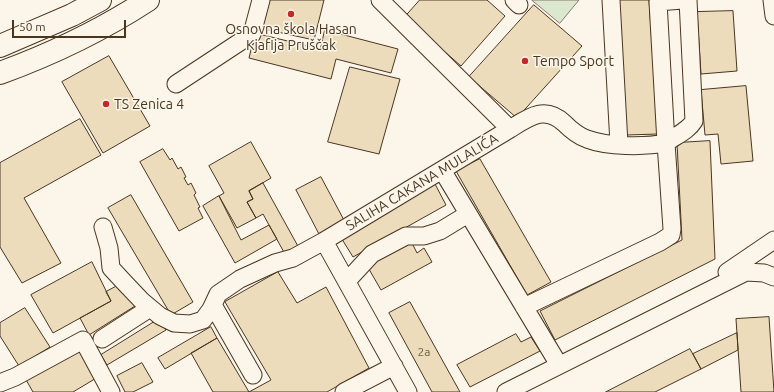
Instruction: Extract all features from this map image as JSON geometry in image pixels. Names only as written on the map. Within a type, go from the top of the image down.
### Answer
[{"type":"main road","points":[[0,46],[72,15],[100,0]]},
{"type":"main road","points":[[0,72],[37,59],[86,36],[148,0]]},
{"type":"street","points":[[176,84],[252,34],[261,0]]},
{"type":"street","name":"SALIHA CAKANA MULALIĆA","points":[[103,227],[109,248],[111,268],[150,308],[160,316],[174,323],[190,324],[203,320],[218,294],[240,279],[275,263],[293,258],[324,241],[510,129],[380,0]]},
{"type":"street","points":[[611,0],[619,144]]},
{"type":"street","points":[[524,307],[660,242],[671,235],[672,229],[658,2],[682,0]]},
{"type":"street","points":[[510,129],[526,118],[541,114],[552,114],[573,132],[587,139],[619,144],[649,146],[666,143],[680,132],[689,128],[694,121],[688,0]]},
{"type":"street","points":[[772,0],[774,16]]},
{"type":"street","points":[[442,170],[559,365]]},
{"type":"street","points":[[346,281],[372,254],[406,236],[424,236],[440,231],[468,214]]},
{"type":"street","points":[[324,241],[408,392]]},
{"type":"street","points":[[774,241],[771,261],[774,272]]},
{"type":"street","points":[[700,294],[736,265],[774,241]]},
{"type":"street","points":[[506,392],[746,272],[764,273],[774,277]]},
{"type":"street","points":[[213,305],[253,375]]},
{"type":"street","points":[[102,339],[150,308]]},
{"type":"street","points":[[0,383],[15,377],[83,340],[111,392]]},
{"type":"street","points":[[344,392],[394,366]]},
{"type":"green space","name":"Tempo Sport","points":[[532,0],[579,0],[560,23]]},
{"type":"building","name":"Osnovna škola Hasan Kjafija Pruščak","points":[[266,0],[324,0],[314,40],[259,28]]},
{"type":"building","points":[[420,0],[487,0],[505,16],[461,66],[405,17]]},
{"type":"building","points":[[618,0],[649,0],[658,134],[627,135]]},
{"type":"building","name":"Tempo Sport","points":[[534,5],[582,46],[517,118],[469,77]]},
{"type":"building","points":[[733,11],[737,71],[701,74],[697,12]]},
{"type":"building","points":[[325,30],[398,49],[391,73],[336,59],[331,79],[249,58],[255,33],[320,49]]},
{"type":"building","name":"TS Zenica 4","points":[[109,56],[150,126],[103,153],[62,82]]},
{"type":"building","points":[[350,67],[400,79],[379,154],[328,142]]},
{"type":"building","points":[[746,86],[753,161],[721,164],[718,134],[705,135],[701,90]]},
{"type":"building","points":[[80,119],[101,155],[24,198],[61,263],[22,283],[0,247],[0,163]]},
{"type":"building","points":[[710,141],[715,259],[555,340],[540,311],[682,240],[677,143]]},
{"type":"building","points":[[251,142],[271,178],[249,191],[253,199],[247,202],[256,218],[237,228],[219,196],[224,193],[209,166]]},
{"type":"building","points":[[163,149],[170,160],[172,158],[178,169],[181,167],[188,185],[191,183],[196,193],[194,195],[200,207],[198,208],[203,218],[179,231],[140,162]]},
{"type":"building","points":[[480,159],[551,282],[527,295],[456,171]]},
{"type":"building","points":[[321,177],[345,222],[320,236],[296,190]]},
{"type":"building","points":[[263,183],[299,248],[286,256],[263,214],[256,218],[247,202],[253,199],[249,191]]},
{"type":"building","points":[[435,184],[446,205],[353,257],[340,236]]},
{"type":"building","points":[[131,195],[193,302],[171,315],[108,208]]},
{"type":"building","points":[[219,196],[241,240],[269,225],[277,239],[235,263],[203,206]]},
{"type":"building","points":[[410,239],[417,253],[424,248],[432,262],[381,290],[366,264]]},
{"type":"building","points":[[92,262],[111,301],[53,333],[31,295]]},
{"type":"building","points":[[278,272],[297,303],[326,287],[369,368],[327,392],[249,392],[271,380],[225,302]]},
{"type":"building","points":[[121,284],[135,306],[89,335],[80,318],[111,301],[106,292]]},
{"type":"building","points":[[410,302],[460,392],[432,392],[389,313]]},
{"type":"building","points":[[25,308],[50,347],[19,366],[0,336],[0,323]]},
{"type":"building","points":[[769,317],[774,392],[741,392],[736,319]]},
{"type":"building","points":[[159,319],[166,330],[107,365],[101,355]]},
{"type":"building","points":[[211,327],[217,338],[165,369],[158,358]]},
{"type":"building","points":[[737,333],[738,350],[701,369],[693,354]]},
{"type":"building","points":[[516,334],[521,342],[531,337],[540,351],[470,387],[457,365]]},
{"type":"building","points":[[217,338],[249,392],[213,392],[191,353]]},
{"type":"building","points":[[82,349],[98,377],[73,392],[33,392],[25,378]]},
{"type":"building","points":[[690,349],[701,369],[655,392],[606,392]]},
{"type":"building","points":[[142,363],[153,382],[133,392],[125,392],[117,376]]},
{"type":"place","name":"Osnovna škola Hasan Kjafija Pruščak","points":[[291,14]]},
{"type":"place","name":"Tempo Sport","points":[[525,61]]},
{"type":"place","name":"TS Zenica 4","points":[[106,104]]}]
